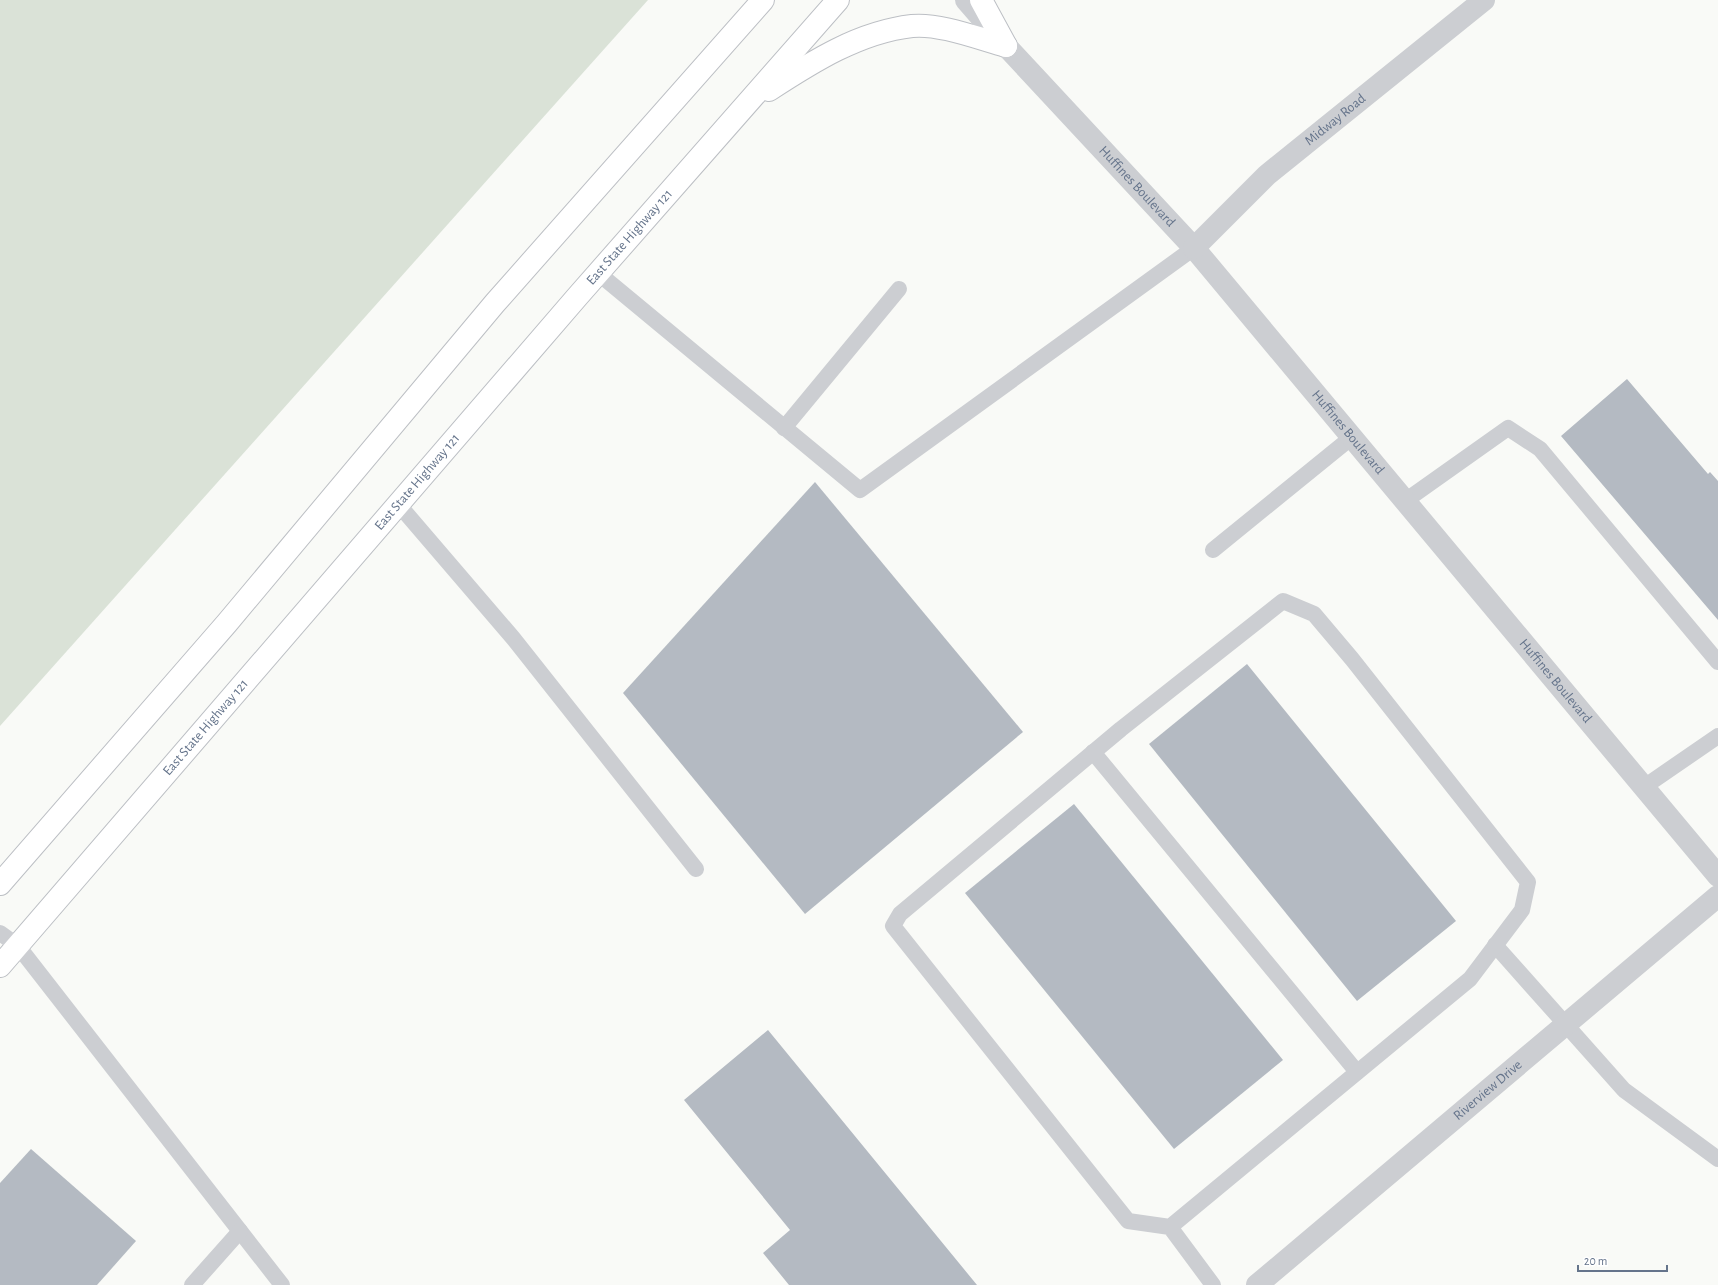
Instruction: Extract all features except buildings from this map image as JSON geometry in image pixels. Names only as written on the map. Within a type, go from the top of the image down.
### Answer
[{"type":"main road","points":[[0,884],[228,623],[495,302],[764,0]]},
{"type":"main road","name":"East State Highway 121","points":[[0,966],[598,273],[838,0]]},
{"type":"main road","points":[[981,0],[1006,46]]},
{"type":"main road","points":[[747,103],[802,69],[863,37],[913,26],[946,29],[1006,46]]},
{"type":"street","name":"Huffines Boulevard","points":[[966,0],[1006,46],[1194,248],[1718,876]]},
{"type":"street","name":"Midway Road","points":[[1194,248],[1267,176],[1484,0]]},
{"type":"street","name":"Riverview Drive","points":[[1257,1285],[1718,896]]},
{"type":"lane","points":[[598,273],[860,490],[1194,248]]},
{"type":"lane","points":[[784,428],[899,289]]},
{"type":"lane","points":[[1405,501],[1508,428],[1540,449],[1718,662]]},
{"type":"lane","points":[[1213,550],[1352,437]]},
{"type":"lane","points":[[399,505],[513,638],[696,869]]},
{"type":"lane","points":[[1283,601],[1314,614],[1352,659],[1528,882],[1522,910],[1470,979],[1170,1227],[1128,1222],[893,926],[900,914],[1093,752],[1283,601]]},
{"type":"lane","points":[[1644,788],[1718,736]]},
{"type":"lane","points":[[1093,752],[1357,1072]]},
{"type":"lane","points":[[0,933],[18,946],[282,1285]]},
{"type":"lane","points":[[1495,945],[1624,1090],[1718,1159]]},
{"type":"lane","points":[[1170,1227],[1213,1285]]},
{"type":"lane","points":[[192,1285],[240,1231]]},
{"type":"shaded area","points":[[0,0],[648,0],[0,726]]}]
